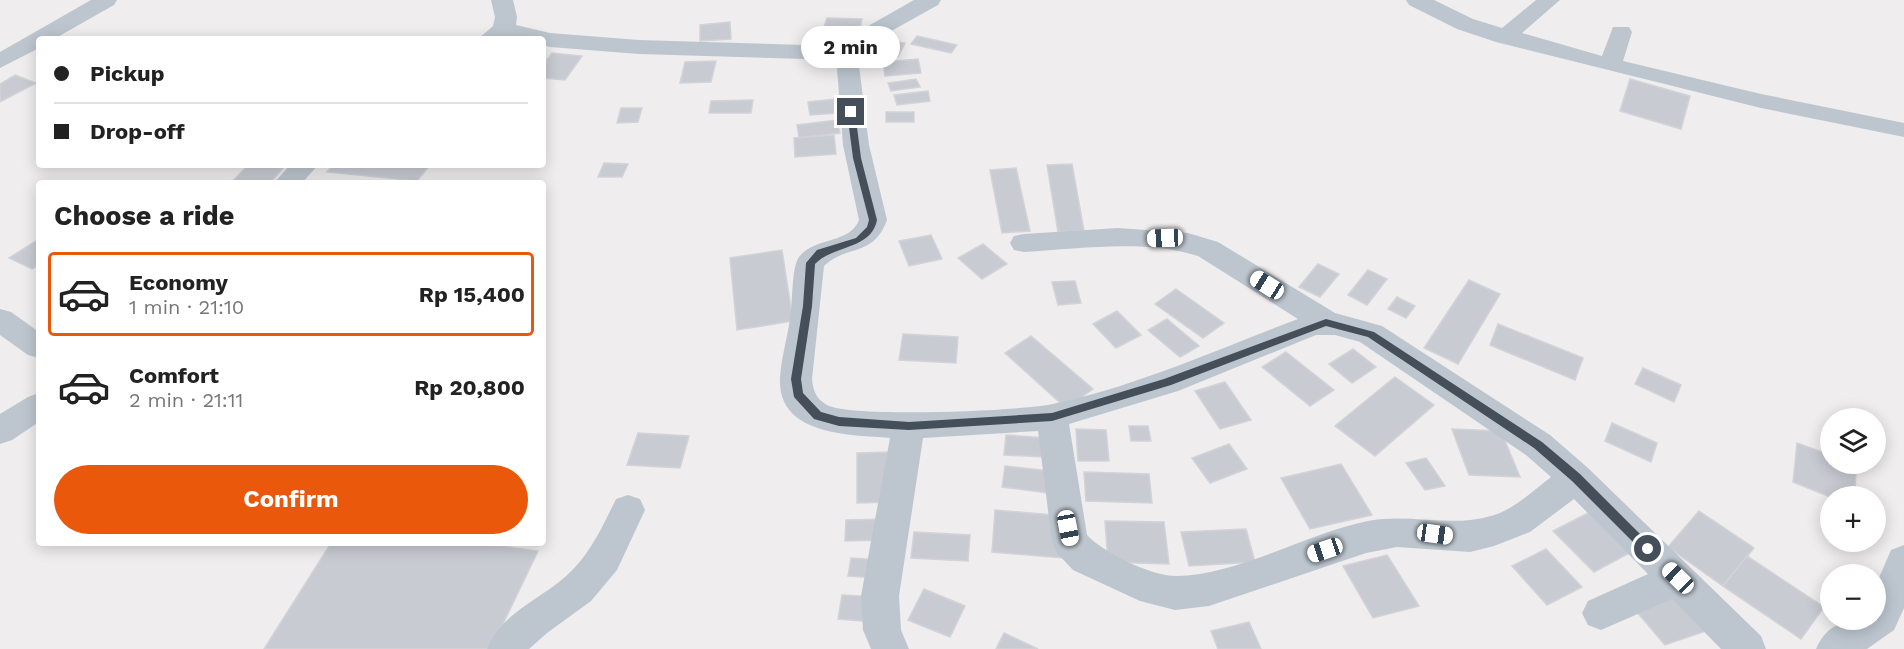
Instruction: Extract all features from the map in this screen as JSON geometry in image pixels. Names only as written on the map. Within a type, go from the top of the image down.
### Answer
[{"type":"street","points":[[43,36],[106,0]]},
{"type":"street","points":[[502,0],[507,17],[496,34],[514,36]]},
{"type":"street","points":[[546,40],[701,51],[806,52],[845,48],[930,0]]},
{"type":"street","points":[[1417,0],[1465,24],[1504,37],[1761,101],[1904,130]]},
{"type":"street","points":[[1504,37],[1549,0]]},
{"type":"street","points":[[1610,65],[1621,32]]},
{"type":"street","points":[[0,61],[36,40]]},
{"type":"street","points":[[845,48],[849,60],[849,89],[857,158],[873,220],[872,228],[859,240],[820,252],[810,263],[807,306],[796,379],[798,394],[818,416],[839,421],[909,426],[1052,417],[1167,382],[1326,322]]},
{"type":"street","points":[[290,180],[302,168]]},
{"type":"street","points":[[1024,243],[1165,238],[1191,242],[1208,249],[1326,322],[1371,334],[1538,445],[1576,478],[1747,649]]},
{"type":"street","points":[[0,320],[36,345]]},
{"type":"street","points":[[0,431],[36,407]]},
{"type":"street","points":[[1052,417],[1062,469],[1070,542],[1076,552],[1086,559],[1153,589],[1175,593],[1209,589],[1366,537],[1397,532],[1470,536],[1494,531],[1518,521],[1576,478]]},
{"type":"street","points":[[891,649],[882,630],[880,596],[909,426]]},
{"type":"street","points":[[506,649],[521,629],[568,597],[597,570],[618,534],[628,510]]},
{"type":"street","points":[[1834,649],[1881,618],[1904,561]]},
{"type":"street","points":[[1601,613],[1678,578]]},
{"type":"building","points":[[827,18],[862,19],[859,32],[823,30]]},
{"type":"building","points":[[730,22],[731,39],[700,41],[700,25]]},
{"type":"building","points":[[817,34],[844,37],[840,46],[812,43]]},
{"type":"building","points":[[917,36],[957,45],[951,53],[911,44]]},
{"type":"building","points":[[891,41],[905,43],[898,57],[883,54]]},
{"type":"building","points":[[552,53],[582,56],[565,80],[546,78],[546,61]]},
{"type":"building","points":[[918,59],[921,73],[885,76],[883,62]]},
{"type":"building","points":[[716,61],[711,82],[680,83],[685,62]]},
{"type":"building","points":[[15,75],[36,83],[0,102],[0,84]]},
{"type":"building","points":[[916,79],[920,87],[891,91],[888,83]]},
{"type":"building","points":[[1630,79],[1690,96],[1681,129],[1620,111]]},
{"type":"building","points":[[928,91],[930,101],[897,105],[894,95]]},
{"type":"building","points":[[835,99],[837,113],[810,115],[808,102]]},
{"type":"building","points":[[753,100],[751,113],[709,113],[711,101]]},
{"type":"building","points":[[621,108],[642,108],[638,122],[617,123]]},
{"type":"building","points":[[886,112],[914,112],[914,122],[886,122]]},
{"type":"building","points":[[837,120],[840,133],[799,138],[797,125]]},
{"type":"building","points":[[834,135],[836,154],[795,157],[794,138]]},
{"type":"building","points":[[604,163],[628,164],[622,177],[598,177]]},
{"type":"building","points":[[1072,164],[1084,231],[1058,232],[1047,165]]},
{"type":"building","points":[[245,168],[283,168],[273,180],[234,180]]},
{"type":"building","points":[[330,168],[428,168],[418,180],[327,172]]},
{"type":"building","points":[[1016,168],[1030,231],[1002,233],[990,170]]},
{"type":"building","points":[[931,235],[942,259],[909,266],[899,241]]},
{"type":"building","points":[[36,241],[36,267],[32,269],[9,258]]},
{"type":"building","points":[[983,244],[1007,264],[982,279],[958,258]]},
{"type":"building","points":[[782,250],[793,321],[737,330],[730,258]]},
{"type":"building","points":[[1318,264],[1339,274],[1320,297],[1299,287]]},
{"type":"building","points":[[1368,270],[1387,279],[1367,305],[1348,295]]},
{"type":"building","points":[[1469,280],[1500,294],[1458,364],[1424,348]]},
{"type":"building","points":[[1075,281],[1081,303],[1058,305],[1052,282]]},
{"type":"building","points":[[1176,289],[1224,323],[1203,338],[1155,304]]},
{"type":"building","points":[[1397,297],[1415,306],[1406,318],[1388,309]]},
{"type":"building","points":[[1117,311],[1141,335],[1116,348],[1093,324]]},
{"type":"building","points":[[1167,319],[1199,346],[1180,357],[1148,330]]},
{"type":"building","points":[[1498,324],[1583,358],[1575,380],[1490,345]]},
{"type":"building","points":[[903,334],[958,337],[956,363],[899,360]]},
{"type":"building","points":[[1031,336],[1093,389],[1066,408],[1005,353]]},
{"type":"building","points":[[1353,349],[1376,367],[1352,383],[1329,364]]},
{"type":"building","points":[[1286,352],[1334,390],[1310,406],[1262,367]]},
{"type":"building","points":[[1643,368],[1681,385],[1674,402],[1635,384]]},
{"type":"building","points":[[1395,377],[1434,405],[1375,456],[1335,426]]},
{"type":"building","points":[[1225,382],[1251,420],[1220,429],[1195,391]]},
{"type":"building","points":[[1612,423],[1657,443],[1651,462],[1605,441]]},
{"type":"building","points":[[1129,426],[1148,426],[1151,441],[1131,441]]},
{"type":"building","points":[[1076,429],[1106,430],[1109,461],[1078,461]]},
{"type":"building","points":[[1452,429],[1501,431],[1520,477],[1469,475]]},
{"type":"building","points":[[638,433],[689,436],[680,468],[627,465]]},
{"type":"building","points":[[1006,435],[1046,438],[1045,457],[1004,455]]},
{"type":"building","points":[[1797,443],[1820,451],[1820,474],[1856,474],[1855,486],[1820,486],[1820,493],[1793,482]]},
{"type":"building","points":[[1229,444],[1247,469],[1210,483],[1192,458]]},
{"type":"building","points":[[891,452],[893,502],[857,503],[857,453]]},
{"type":"building","points":[[1426,458],[1445,486],[1425,490],[1406,463]]},
{"type":"building","points":[[1341,464],[1372,515],[1310,529],[1281,478]]},
{"type":"building","points":[[1005,466],[1050,471],[1048,493],[1002,487]]},
{"type":"building","points":[[1084,472],[1149,474],[1152,503],[1086,501]]},
{"type":"building","points":[[995,510],[1065,516],[1064,558],[992,552]]},
{"type":"building","points":[[1699,511],[1754,548],[1723,586],[1668,547]]},
{"type":"building","points":[[1590,512],[1631,552],[1594,572],[1553,531]]},
{"type":"building","points":[[884,519],[884,540],[845,541],[846,520]]},
{"type":"building","points":[[1105,521],[1164,522],[1169,564],[1108,562]]},
{"type":"building","points":[[1246,529],[1255,562],[1189,566],[1181,532]]},
{"type":"building","points":[[914,532],[970,535],[968,561],[911,558]]},
{"type":"building","points":[[329,546],[500,546],[538,551],[491,649],[264,649]]},
{"type":"building","points":[[1546,549],[1582,587],[1547,605],[1512,566]]},
{"type":"building","points":[[1387,555],[1419,606],[1373,618],[1343,566]]},
{"type":"building","points":[[1747,556],[1820,604],[1820,613],[1801,639],[1723,586]]},
{"type":"building","points":[[851,558],[879,560],[877,578],[848,576]]},
{"type":"building","points":[[924,589],[965,606],[950,637],[908,620]]},
{"type":"building","points":[[1674,589],[1709,630],[1665,645],[1630,604]]},
{"type":"building","points":[[842,595],[877,597],[874,622],[838,619]]},
{"type":"building","points":[[1249,622],[1261,649],[1218,649],[1211,631]]},
{"type":"building","points":[[1004,633],[1038,649],[996,649]]},
{"type":"route","points":[[851,112],[857,158],[873,220],[872,228],[859,240],[820,252],[810,263],[807,306],[796,379],[798,394],[806,406],[818,416],[839,421],[909,426],[1052,417],[1167,382],[1293,332],[1326,322],[1349,326],[1371,334],[1538,445],[1576,478],[1648,549]]}]
